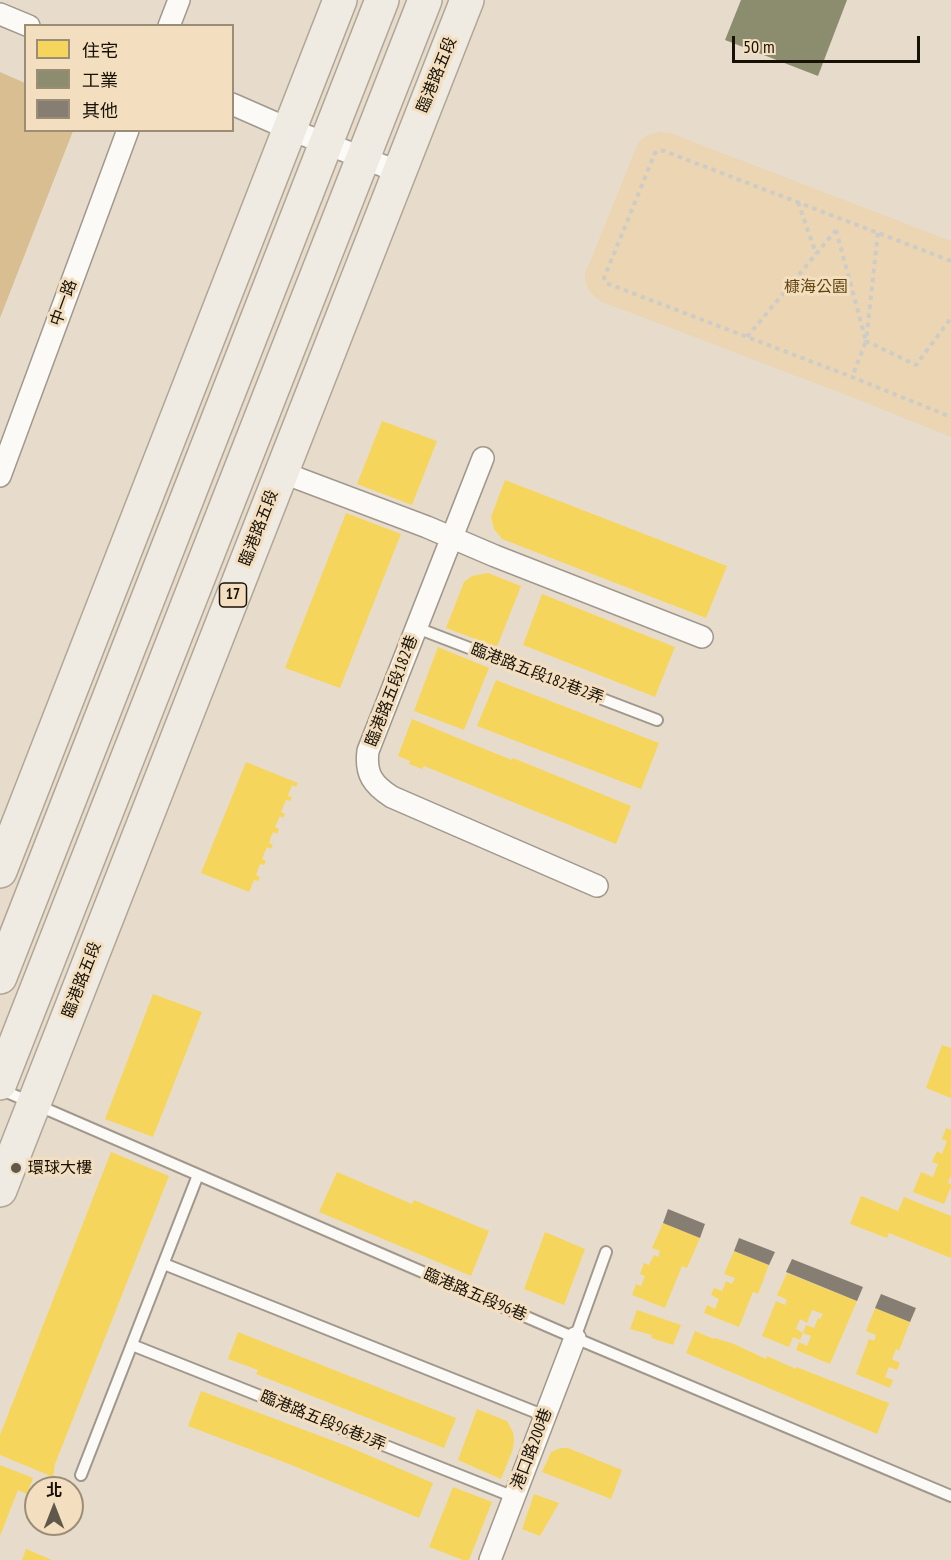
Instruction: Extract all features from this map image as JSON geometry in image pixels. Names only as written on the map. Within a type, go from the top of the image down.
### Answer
[{"type":"main road","points":[[0,871],[340,0]]},
{"type":"main road","points":[[0,977],[382,0]]},
{"type":"main road","name":"17","points":[[0,1083],[425,0]]},
{"type":"main road","name":"臨港路五段","points":[[0,1190],[467,0]]},
{"type":"street","points":[[170,24],[179,0]]},
{"type":"street","points":[[0,14],[24,24]]},
{"type":"street","points":[[234,105],[399,172]]},
{"type":"street","name":"中一路","points":[[0,476],[127,132]]},
{"type":"street","name":"臨港路五段182巷","points":[[483,458],[368,751],[366,763],[374,783],[382,791],[402,802],[597,886]]},
{"type":"street","points":[[281,472],[702,637]]},
{"type":"street","name":"港口路200巷","points":[[490,1560],[575,1338]]},
{"type":"lane","name":"臨港路五段182巷2弄","points":[[417,628],[657,720]]},
{"type":"lane","name":"臨港路五段96巷","points":[[0,1089],[575,1338],[951,1496]]},
{"type":"lane","points":[[81,1475],[198,1175]]},
{"type":"lane","points":[[575,1338],[606,1252]]},
{"type":"lane","points":[[164,1264],[545,1416]]},
{"type":"lane","name":"臨港路五段96巷2弄","points":[[132,1345],[514,1497]]},
{"type":"path","points":[[951,261],[664,151],[657,151],[604,277],[606,283],[951,417]]},
{"type":"path","points":[[798,202],[816,254]]},
{"type":"path","points":[[747,337],[836,230],[866,341],[916,365],[951,318]]},
{"type":"path","points":[[852,377],[866,341],[878,233]]},
{"type":"green space","name":"槺海公園","points":[[658,132],[670,133],[951,241],[951,437],[606,304],[594,296],[586,283],[585,274],[638,143],[647,135]]},
{"type":"shaded area","points":[[0,72],[24,83],[24,132],[73,132],[0,318]]},
{"type":"building: 住宅","points":[[382,421],[437,441],[412,505],[357,484]]},
{"type":"building: 住宅","points":[[505,480],[727,566],[706,618],[502,539],[494,529],[491,517]]},
{"type":"building: 住宅","points":[[346,513],[401,534],[340,688],[285,668]]},
{"type":"building: 住宅","points":[[488,573],[521,586],[497,647],[446,628],[464,582],[472,576]]},
{"type":"building: 住宅","points":[[542,594],[675,647],[655,697],[523,645]]},
{"type":"building: 住宅","points":[[438,647],[489,668],[464,730],[414,711]]},
{"type":"building: 住宅","points":[[496,680],[659,743],[641,789],[477,726]]},
{"type":"building: 住宅","points":[[412,719],[631,806],[616,844],[424,766],[422,769],[409,764],[410,761],[398,756]]},
{"type":"building: 住宅","points":[[246,762],[298,783],[296,787],[292,785],[288,796],[292,797],[290,801],[286,800],[281,812],[285,814],[283,818],[280,816],[275,827],[279,829],[277,834],[273,832],[269,843],[273,845],[271,849],[267,847],[262,859],[266,861],[264,865],[260,864],[256,875],[260,877],[258,881],[254,880],[249,892],[201,873]]},
{"type":"building: 住宅","points":[[153,994],[202,1012],[153,1137],[105,1119]]},
{"type":"building: 住宅","points":[[942,1045],[951,1048],[951,1098],[926,1088]]},
{"type":"building: 住宅","points":[[946,1128],[951,1130],[951,1176],[948,1183],[951,1187],[944,1204],[913,1192],[921,1172],[933,1177],[938,1164],[932,1162],[937,1151],[942,1154],[947,1141],[942,1139]]},
{"type":"building: 住宅","points":[[111,1152],[169,1176],[55,1464],[53,1476],[0,1455],[0,1435]]},
{"type":"building: 住宅","points":[[337,1172],[412,1204],[414,1200],[489,1231],[471,1276],[319,1212]]},
{"type":"building: 住宅","points":[[861,1196],[898,1211],[904,1197],[951,1216],[951,1258],[889,1233],[887,1238],[850,1224]]},
{"type":"building: 住宅","points":[[663,1223],[700,1238],[687,1268],[682,1266],[665,1308],[632,1295],[636,1284],[641,1286],[645,1276],[640,1274],[644,1263],[649,1265],[654,1255],[658,1257],[660,1251],[652,1248]]},
{"type":"building: 住宅","points":[[545,1232],[585,1249],[564,1305],[524,1289]]},
{"type":"building: 住宅","points":[[734,1251],[769,1265],[758,1294],[753,1292],[739,1327],[704,1313],[707,1305],[715,1309],[719,1299],[711,1295],[714,1288],[722,1291],[726,1281],[732,1284],[735,1278],[724,1274]]},
{"type":"building: 住宅","points":[[787,1273],[857,1301],[830,1364],[796,1350],[799,1342],[807,1346],[811,1336],[803,1333],[800,1340],[793,1337],[789,1347],[762,1336],[776,1301],[785,1305],[787,1300],[777,1295]],"holes":[[[812,1310],[823,1314],[820,1319],[818,1318],[814,1328],[806,1325],[803,1333],[796,1329],[800,1319],[807,1323]]]},
{"type":"building: 住宅","points":[[875,1308],[910,1322],[899,1351],[896,1349],[892,1359],[900,1363],[897,1370],[889,1367],[885,1377],[893,1380],[890,1388],[856,1374],[869,1339],[874,1341],[876,1335],[866,1331]]},
{"type":"building: 住宅","points":[[637,1310],[681,1325],[673,1345],[651,1338],[652,1335],[630,1329]]},
{"type":"building: 住宅","points":[[695,1331],[889,1403],[877,1434],[686,1353]]},
{"type":"building: 住宅","points":[[238,1332],[456,1418],[444,1448],[256,1374],[258,1370],[228,1359]]},
{"type":"building: 住宅","points":[[201,1391],[347,1446],[433,1483],[419,1518],[289,1464],[188,1426]]},
{"type":"building: 住宅","points":[[477,1409],[507,1421],[513,1432],[513,1449],[501,1479],[458,1460]]},
{"type":"building: 住宅","points":[[568,1448],[622,1470],[611,1499],[542,1472],[551,1452]]},
{"type":"building: 住宅","points":[[0,1465],[28,1476],[24,1476],[24,1493],[18,1490],[0,1536]]},
{"type":"building: 住宅","points":[[453,1487],[492,1502],[469,1560],[463,1560],[429,1547]]},
{"type":"building: 住宅","points":[[534,1494],[559,1503],[540,1536],[522,1529]]},
{"type":"building: 住宅","points":[[26,1549],[52,1560],[22,1560]]},
{"type":"building: 工業","points":[[741,0],[847,0],[818,76],[725,40]]},
{"type":"building: 其他","points":[[668,1209],[705,1224],[700,1238],[663,1223]]},
{"type":"building: 其他","points":[[739,1238],[775,1252],[769,1265],[734,1251]]},
{"type":"building: 其他","points":[[792,1259],[863,1287],[857,1301],[786,1272]]},
{"type":"building: 其他","points":[[881,1294],[916,1308],[910,1322],[875,1308]]},
{"type":"place","name":"環球大樓","points":[[16,1168]]}]
